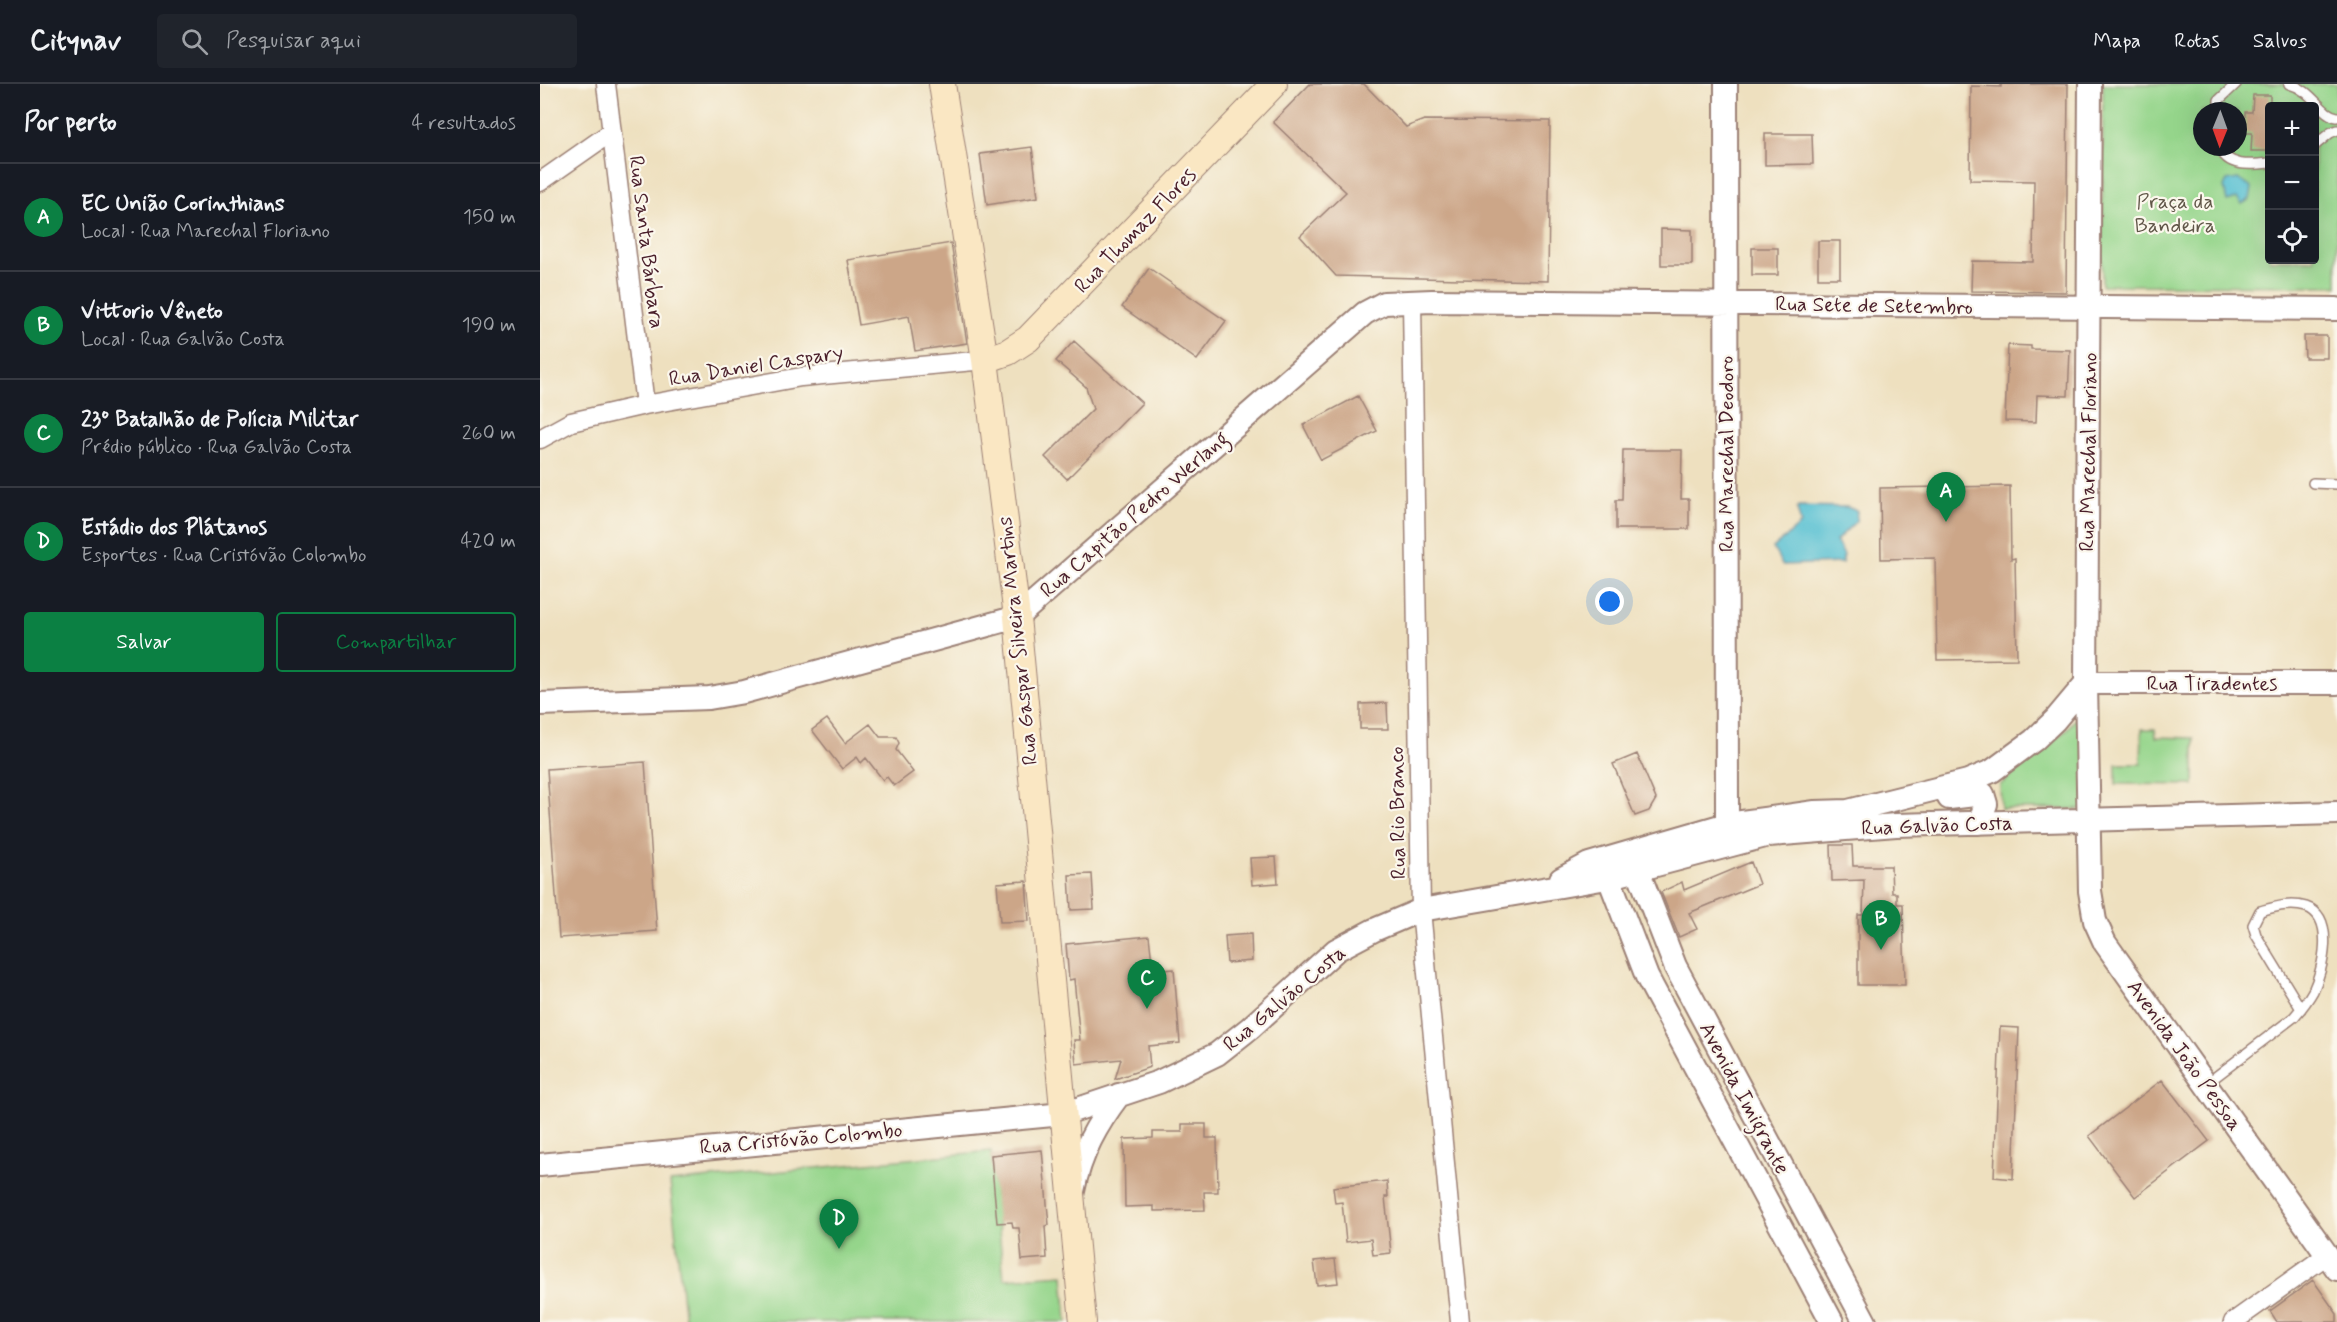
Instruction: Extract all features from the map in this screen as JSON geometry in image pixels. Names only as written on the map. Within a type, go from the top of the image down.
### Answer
[{"type":"main road","name":"Rua Gaspar Silveira Martins","points":[[942,84],[985,360],[1017,617],[1083,1322]]},
{"type":"main road","name":"Rua Thomaz Flores","points":[[985,360],[1008,352],[1028,339],[1274,84]]},
{"type":"street","name":"Rua Santa Bárbara","points":[[606,84],[610,133],[645,405]]},
{"type":"street","name":"Rua Marechal Deodoro","points":[[1726,84],[1727,824]]},
{"type":"street","name":"Rua Marechal Floriano","points":[[2090,84],[2086,683],[2091,821]]},
{"type":"street","points":[[540,182],[610,133]]},
{"type":"street","name":"Rua Sete de Setembro","points":[[1412,301],[2337,309]]},
{"type":"street","name":"Rua Capitão Pedro Werlang","points":[[540,704],[709,698],[744,692],[1017,617],[1365,313],[1384,303],[1412,301]]},
{"type":"street","name":"Rua Rio Branco","points":[[1412,301],[1421,910],[1460,1322]]},
{"type":"street","name":"Rua Daniel Caspary","points":[[540,439],[571,422],[645,405],[801,377],[985,360]]},
{"type":"street","name":"Rua Galvão Costa","points":[[1063,1114],[1159,1082],[1217,1054],[1250,1028],[1336,950],[1374,930],[1421,910],[1544,889],[1727,824],[1815,812],[1848,811],[1938,790],[1992,771],[2055,720],[2086,683]]},
{"type":"street","name":"Rua Tiradentes","points":[[2086,683],[2337,683]]},
{"type":"street","points":[[1985,822],[1996,801],[1992,771]]},
{"type":"street","points":[[1848,811],[1878,811],[1978,793],[1985,797],[1985,822]]},
{"type":"street","name":"Rua Galvão Costa","points":[[1607,868],[1636,868],[1769,835],[1896,825],[2337,813]]},
{"type":"street","name":"Avenida João Pessoa","points":[[2091,821],[2090,891],[2099,931],[2332,1262]]},
{"type":"street","name":"Avenida Imigrante","points":[[1607,868],[1647,977],[1832,1322]]},
{"type":"street","name":"Avenida Imigrante","points":[[1636,868],[1675,966],[1865,1322]]},
{"type":"street","name":"Rua Gaspar Silveira Martins","points":[[1071,1201],[1086,1148],[1104,1114],[1119,1095]]},
{"type":"street","name":"Rua Cristóvão Colombo","points":[[540,1165],[1063,1114]]},
{"type":"street","points":[[2233,1322],[2332,1262]]},
{"type":"lane","points":[[2219,102],[2236,84]]},
{"type":"lane","points":[[2289,84],[2306,91],[2328,115],[2337,117]]},
{"type":"lane","points":[[2319,141],[2337,130]]},
{"type":"lane","points":[[2224,156],[2230,162],[2265,163]]},
{"type":"lane","points":[[2313,483],[2337,484]]},
{"type":"lane","points":[[2205,1084],[2301,1009],[2313,991],[2320,972],[2324,930],[2319,916],[2308,908],[2298,905],[2284,904],[2260,910],[2253,925],[2256,935],[2301,1009]]},
{"type":"green space","name":"Praça da Bandeira","points":[[2103,84],[2337,84],[2337,286],[2102,285]]},
{"type":"green space","points":[[2086,707],[2086,809],[2001,809],[2000,785],[2064,732]]},
{"type":"green space","points":[[2142,729],[2155,729],[2156,737],[2194,738],[2194,785],[2116,784],[2116,764],[2141,764]]},
{"type":"green space","points":[[991,1151],[1004,1279],[1063,1275],[1067,1322],[685,1322],[670,1182]]},
{"type":"water","points":[[2238,179],[2252,188],[2250,199],[2242,204],[2237,198],[2227,201],[2224,187],[2227,181]]},
{"type":"water","points":[[1799,506],[1847,507],[1857,511],[1856,521],[1836,541],[1844,555],[1842,563],[1782,565],[1773,548],[1801,524],[1797,509]]},
{"type":"building","points":[[1310,84],[1364,84],[1406,127],[1424,120],[1550,121],[1548,281],[1336,276],[1300,236],[1346,192],[1273,122]]},
{"type":"building","points":[[2001,84],[2068,84],[2066,292],[1971,291],[1972,261],[2033,262],[2034,181],[1970,180],[1971,86],[2001,87]]},
{"type":"building","points":[[2253,95],[2270,95],[2270,102],[2265,102],[2265,151],[2251,151],[2252,133],[2247,133],[2247,112],[2252,112]]},
{"type":"building","points":[[1765,134],[1812,134],[1813,164],[1765,165]]},
{"type":"building","points":[[1032,147],[1038,197],[987,205],[980,154]]},
{"type":"building","points":[[1661,229],[1692,230],[1692,265],[1661,265]]},
{"type":"building","points":[[1818,241],[1840,241],[1840,278],[1818,278]]},
{"type":"building","points":[[951,243],[967,343],[915,351],[909,316],[859,325],[848,260]]},
{"type":"building","points":[[1752,248],[1778,248],[1778,275],[1752,275]]},
{"type":"building","points":[[1149,268],[1226,321],[1197,360],[1122,307]]},
{"type":"building","points":[[2304,336],[2327,336],[2327,358],[2305,358]]},
{"type":"building","points":[[1074,341],[1142,403],[1067,479],[1045,457],[1093,409],[1086,387],[1056,361]]},
{"type":"building","points":[[2008,345],[2031,346],[2031,349],[2070,350],[2068,396],[2037,395],[2036,422],[2005,421]]},
{"type":"building","points":[[1358,396],[1377,431],[1321,460],[1303,425]]},
{"type":"building","points":[[1623,450],[1682,450],[1681,499],[1689,499],[1689,529],[1616,529],[1616,500],[1622,500]]},
{"type":"building","points":[[2010,486],[2011,559],[2015,558],[2017,659],[1937,660],[1935,558],[1881,559],[1880,488]]},
{"type":"building","points":[[1387,703],[1388,729],[1360,729],[1360,704]]},
{"type":"building","points":[[827,719],[845,743],[870,724],[880,737],[896,737],[899,743],[896,750],[913,772],[894,786],[887,777],[883,780],[866,758],[861,763],[857,757],[842,769],[812,730]]},
{"type":"building","points":[[1637,754],[1656,799],[1649,811],[1635,816],[1613,764]]},
{"type":"building","points":[[645,762],[657,931],[559,938],[547,769]]},
{"type":"building","points":[[1831,845],[1852,845],[1853,866],[1891,866],[1892,893],[1897,893],[1897,904],[1903,904],[1905,985],[1858,985],[1858,915],[1863,915],[1864,880],[1832,881]]},
{"type":"building","points":[[1276,857],[1278,883],[1252,885],[1250,858]]},
{"type":"building","points":[[1751,862],[1759,884],[1689,913],[1697,929],[1679,937],[1661,892],[1682,882],[1684,890]]},
{"type":"building","points":[[1092,874],[1094,909],[1071,910],[1069,875]]},
{"type":"building","points":[[1026,881],[1029,921],[1000,922],[997,883]]},
{"type":"building","points":[[1251,934],[1252,961],[1227,963],[1225,936]]},
{"type":"building","points":[[1149,936],[1153,971],[1174,969],[1180,1043],[1148,1046],[1150,1067],[1115,1079],[1121,1059],[1076,1064],[1074,1040],[1080,1040],[1074,979],[1069,980],[1066,944]]},
{"type":"building","points":[[2000,1027],[2019,1028],[2013,1179],[1994,1177]]},
{"type":"building","points":[[2162,1080],[2209,1141],[2135,1197],[2089,1136]]},
{"type":"building","points":[[1182,1124],[1206,1124],[1206,1138],[1217,1138],[1218,1192],[1204,1192],[1205,1210],[1154,1211],[1154,1206],[1125,1207],[1124,1139],[1153,1138],[1153,1132],[1182,1132]]},
{"type":"building","points":[[1042,1150],[1049,1225],[1045,1226],[1047,1258],[1022,1260],[1019,1228],[1013,1228],[1012,1222],[997,1223],[991,1155]]},
{"type":"building","points":[[1387,1181],[1388,1197],[1385,1197],[1391,1253],[1373,1255],[1371,1239],[1346,1242],[1342,1202],[1335,1203],[1333,1187]]},
{"type":"building","points":[[1335,1259],[1338,1283],[1317,1285],[1314,1261]]},
{"type":"building","points":[[2313,1280],[2337,1314],[2337,1322],[2277,1322],[2270,1311]]},
{"type":"place","name":"EC União Corinthians","points":[[1946,522]]},
{"type":"place","name":"Vittorio Vêneto","points":[[1881,950]]},
{"type":"place","name":"23º Batalhão de Polícia Militar","points":[[1147,1009]]},
{"type":"place","name":"Estádio dos Plátanos","points":[[839,1249]]}]
